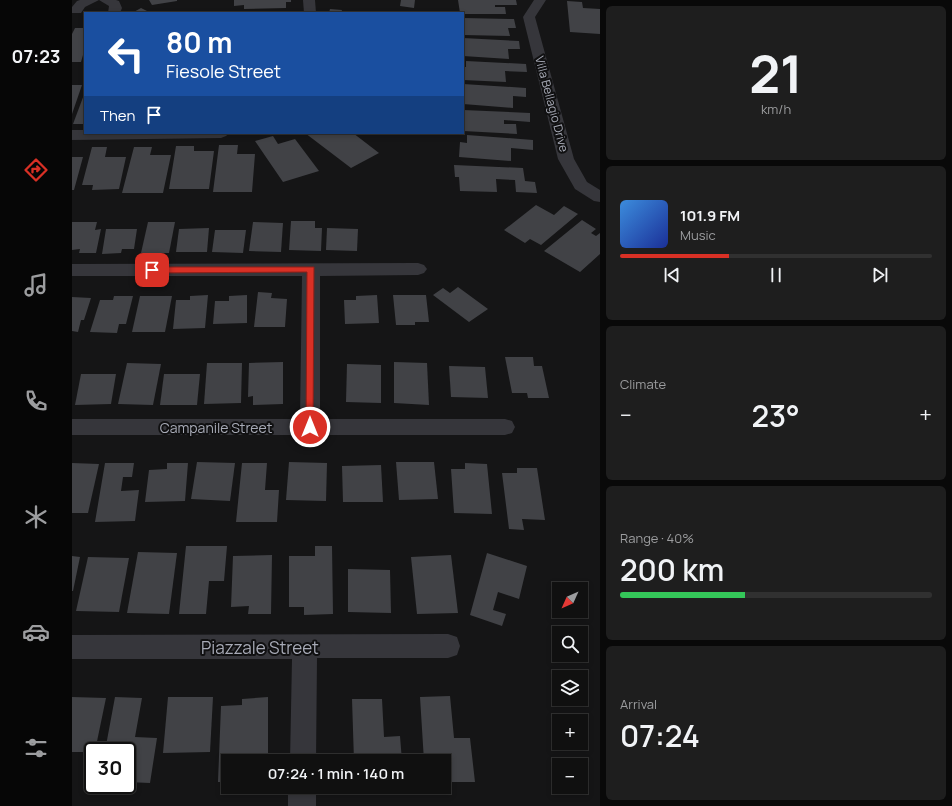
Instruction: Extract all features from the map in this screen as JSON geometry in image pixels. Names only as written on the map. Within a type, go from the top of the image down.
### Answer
[{"type":"street","points":[[78,13],[81,4],[93,0]]},
{"type":"street","points":[[105,0],[115,4],[116,8],[114,12]]},
{"type":"street","points":[[309,0],[310,12]]},
{"type":"street","name":"Villa Bellagio Drive","points":[[540,0],[529,17],[566,159],[581,185],[600,197]]},
{"type":"street","points":[[72,135],[209,134]]},
{"type":"street","points":[[310,427],[311,269]]},
{"type":"street","points":[[72,270],[418,269]]},
{"type":"street","name":"Campanile Street","points":[[72,427],[505,427]]},
{"type":"street","points":[[303,754],[305,646]]},
{"type":"street","name":"Piazzale Street","points":[[72,647],[448,646]]},
{"type":"street","points":[[302,794],[302,806]]},
{"type":"building","points":[[149,0],[177,0],[177,1],[152,5]]},
{"type":"building","points":[[234,0],[291,0],[291,2],[286,2],[286,8],[244,9],[244,5],[234,6]]},
{"type":"building","points":[[401,0],[415,0],[414,8],[400,6]]},
{"type":"building","points":[[458,0],[516,0],[517,5],[495,5],[495,7],[505,7],[506,14],[464,14],[464,12],[460,12]]},
{"type":"building","points":[[567,1],[582,2],[583,8],[600,9],[600,34],[570,32]]},
{"type":"building","points":[[141,8],[149,12],[134,12]]},
{"type":"building","points":[[330,9],[342,10],[341,12],[329,12]]},
{"type":"building","points":[[271,11],[271,12],[236,12]]},
{"type":"building","points":[[464,18],[514,19],[516,28],[508,28],[510,36],[464,35]]},
{"type":"building","points":[[75,28],[84,28],[84,52],[81,62],[72,62],[72,34]]},
{"type":"building","points":[[464,38],[519,41],[520,49],[508,49],[509,59],[464,56]]},
{"type":"building","points":[[466,61],[526,64],[527,72],[505,71],[506,82],[464,80],[464,67],[466,67]]},
{"type":"building","points":[[464,84],[526,88],[526,97],[513,96],[513,108],[464,104]]},
{"type":"building","points":[[72,85],[82,85],[72,114]]},
{"type":"building","points":[[84,95],[84,124],[73,124]]},
{"type":"building","points":[[464,110],[530,113],[530,122],[504,120],[504,124],[516,124],[517,134],[464,131]]},
{"type":"building","points":[[306,134],[354,134],[379,153],[351,168]]},
{"type":"building","points":[[467,135],[533,140],[533,150],[511,148],[511,161],[459,157],[460,142],[467,143]]},
{"type":"building","points":[[273,136],[278,144],[295,139],[319,171],[283,182],[255,141]]},
{"type":"building","points":[[219,145],[238,145],[237,154],[255,154],[252,192],[213,192]]},
{"type":"building","points":[[176,146],[194,146],[194,151],[214,151],[209,189],[169,189]]},
{"type":"building","points":[[92,147],[107,147],[105,157],[126,157],[119,189],[92,190],[93,185],[82,185]]},
{"type":"building","points":[[134,147],[152,147],[150,155],[171,155],[163,193],[122,193]]},
{"type":"building","points":[[72,157],[83,157],[74,190],[72,190]]},
{"type":"building","points":[[454,165],[523,168],[525,181],[535,182],[537,193],[516,192],[515,180],[496,179],[497,192],[460,191],[459,177],[455,177]]},
{"type":"building","points":[[536,205],[554,215],[564,206],[578,214],[541,245],[530,239],[525,243],[504,230]]},
{"type":"building","points":[[582,220],[596,229],[591,233],[596,236],[600,233],[600,254],[580,272],[544,251]]},
{"type":"building","points":[[291,221],[315,221],[315,228],[322,228],[321,251],[289,250]]},
{"type":"building","points":[[72,222],[97,222],[95,230],[101,229],[96,253],[79,253],[80,249],[72,250]]},
{"type":"building","points":[[148,222],[175,222],[169,253],[141,253]]},
{"type":"building","points":[[253,222],[283,223],[281,252],[249,251]]},
{"type":"building","points":[[209,228],[207,252],[176,252],[179,229]]},
{"type":"building","points":[[327,228],[358,229],[357,251],[326,250]]},
{"type":"building","points":[[106,229],[137,229],[134,249],[122,249],[121,253],[102,254]]},
{"type":"building","points":[[215,230],[246,230],[243,253],[212,252]]},
{"type":"building","points":[[458,287],[488,309],[469,322],[433,295],[443,288],[450,293]]},
{"type":"building","points":[[258,292],[272,293],[271,298],[287,299],[285,327],[254,327]]},
{"type":"building","points":[[208,295],[205,328],[173,329],[176,300],[190,300],[190,296]]},
{"type":"building","points":[[247,295],[247,323],[213,324],[215,301],[229,301],[229,296]]},
{"type":"building","points":[[377,295],[379,323],[345,324],[344,300],[356,300],[356,296]]},
{"type":"building","points":[[393,295],[426,295],[429,322],[415,322],[415,325],[396,325]]},
{"type":"building","points":[[114,296],[133,296],[126,324],[119,324],[117,333],[90,332],[100,300],[113,300]]},
{"type":"building","points":[[140,296],[172,296],[165,332],[132,332]]},
{"type":"building","points":[[72,297],[91,298],[84,320],[81,320],[78,332],[72,331]]},
{"type":"building","points":[[505,357],[533,357],[534,366],[542,366],[549,398],[528,398],[527,393],[512,393]]},
{"type":"building","points":[[283,362],[283,404],[253,405],[253,396],[248,397],[249,363]]},
{"type":"building","points":[[394,362],[427,363],[429,405],[394,403]]},
{"type":"building","points":[[127,363],[161,364],[153,405],[118,404]]},
{"type":"building","points":[[207,363],[242,363],[241,403],[204,404]]},
{"type":"building","points":[[347,364],[381,365],[381,403],[346,402]]},
{"type":"building","points":[[449,366],[485,367],[488,398],[451,397]]},
{"type":"building","points":[[81,374],[116,374],[111,404],[75,405]]},
{"type":"building","points":[[164,374],[200,374],[197,405],[160,405]]},
{"type":"building","points":[[197,462],[235,463],[230,501],[191,499]]},
{"type":"building","points":[[289,462],[327,463],[326,501],[286,500]]},
{"type":"building","points":[[396,462],[434,462],[438,499],[399,500]]},
{"type":"building","points":[[72,463],[99,464],[88,513],[72,513]]},
{"type":"building","points":[[105,463],[134,463],[132,477],[123,477],[121,491],[139,490],[135,521],[95,522]]},
{"type":"building","points":[[167,463],[188,463],[185,501],[145,502],[149,470],[167,469]]},
{"type":"building","points":[[242,463],[267,463],[265,490],[279,490],[277,522],[236,522]]},
{"type":"building","points":[[465,463],[487,464],[492,514],[454,513],[451,469],[465,469]]},
{"type":"building","points":[[381,465],[383,502],[343,502],[342,466]]},
{"type":"building","points":[[517,468],[537,468],[545,520],[522,519],[524,530],[509,529],[502,473],[517,473]]},
{"type":"building","points":[[186,546],[227,546],[224,581],[209,581],[206,614],[179,614]]},
{"type":"building","points":[[315,546],[332,546],[333,614],[304,615],[304,607],[289,607],[289,556],[315,556]]},
{"type":"building","points":[[138,552],[177,553],[169,614],[127,613]]},
{"type":"building","points":[[487,553],[527,566],[519,599],[498,592],[493,610],[506,614],[502,626],[470,615]]},
{"type":"building","points":[[272,555],[271,614],[248,614],[249,606],[231,607],[233,556]]},
{"type":"building","points":[[451,555],[458,613],[417,614],[411,557]]},
{"type":"building","points":[[72,556],[80,557],[73,591],[72,591]]},
{"type":"building","points":[[88,557],[129,558],[119,612],[76,611]]},
{"type":"building","points":[[348,569],[390,570],[391,613],[348,612]]},
{"type":"building","points":[[450,696],[454,738],[470,738],[475,782],[451,782],[451,754],[424,754],[420,697]]},
{"type":"building","points":[[72,697],[106,698],[97,742],[84,742],[84,752],[72,752]]},
{"type":"building","points":[[115,697],[142,698],[135,737],[157,738],[150,783],[136,782],[136,742],[107,742]]},
{"type":"building","points":[[168,697],[213,697],[210,752],[163,753]]},
{"type":"building","points":[[268,697],[268,754],[221,754],[221,782],[218,782],[221,706],[242,705],[242,699]]},
{"type":"building","points":[[352,699],[382,699],[384,737],[400,736],[401,754],[354,754]]},
{"type":"route","points":[[152,270],[311,269],[310,427]]}]
